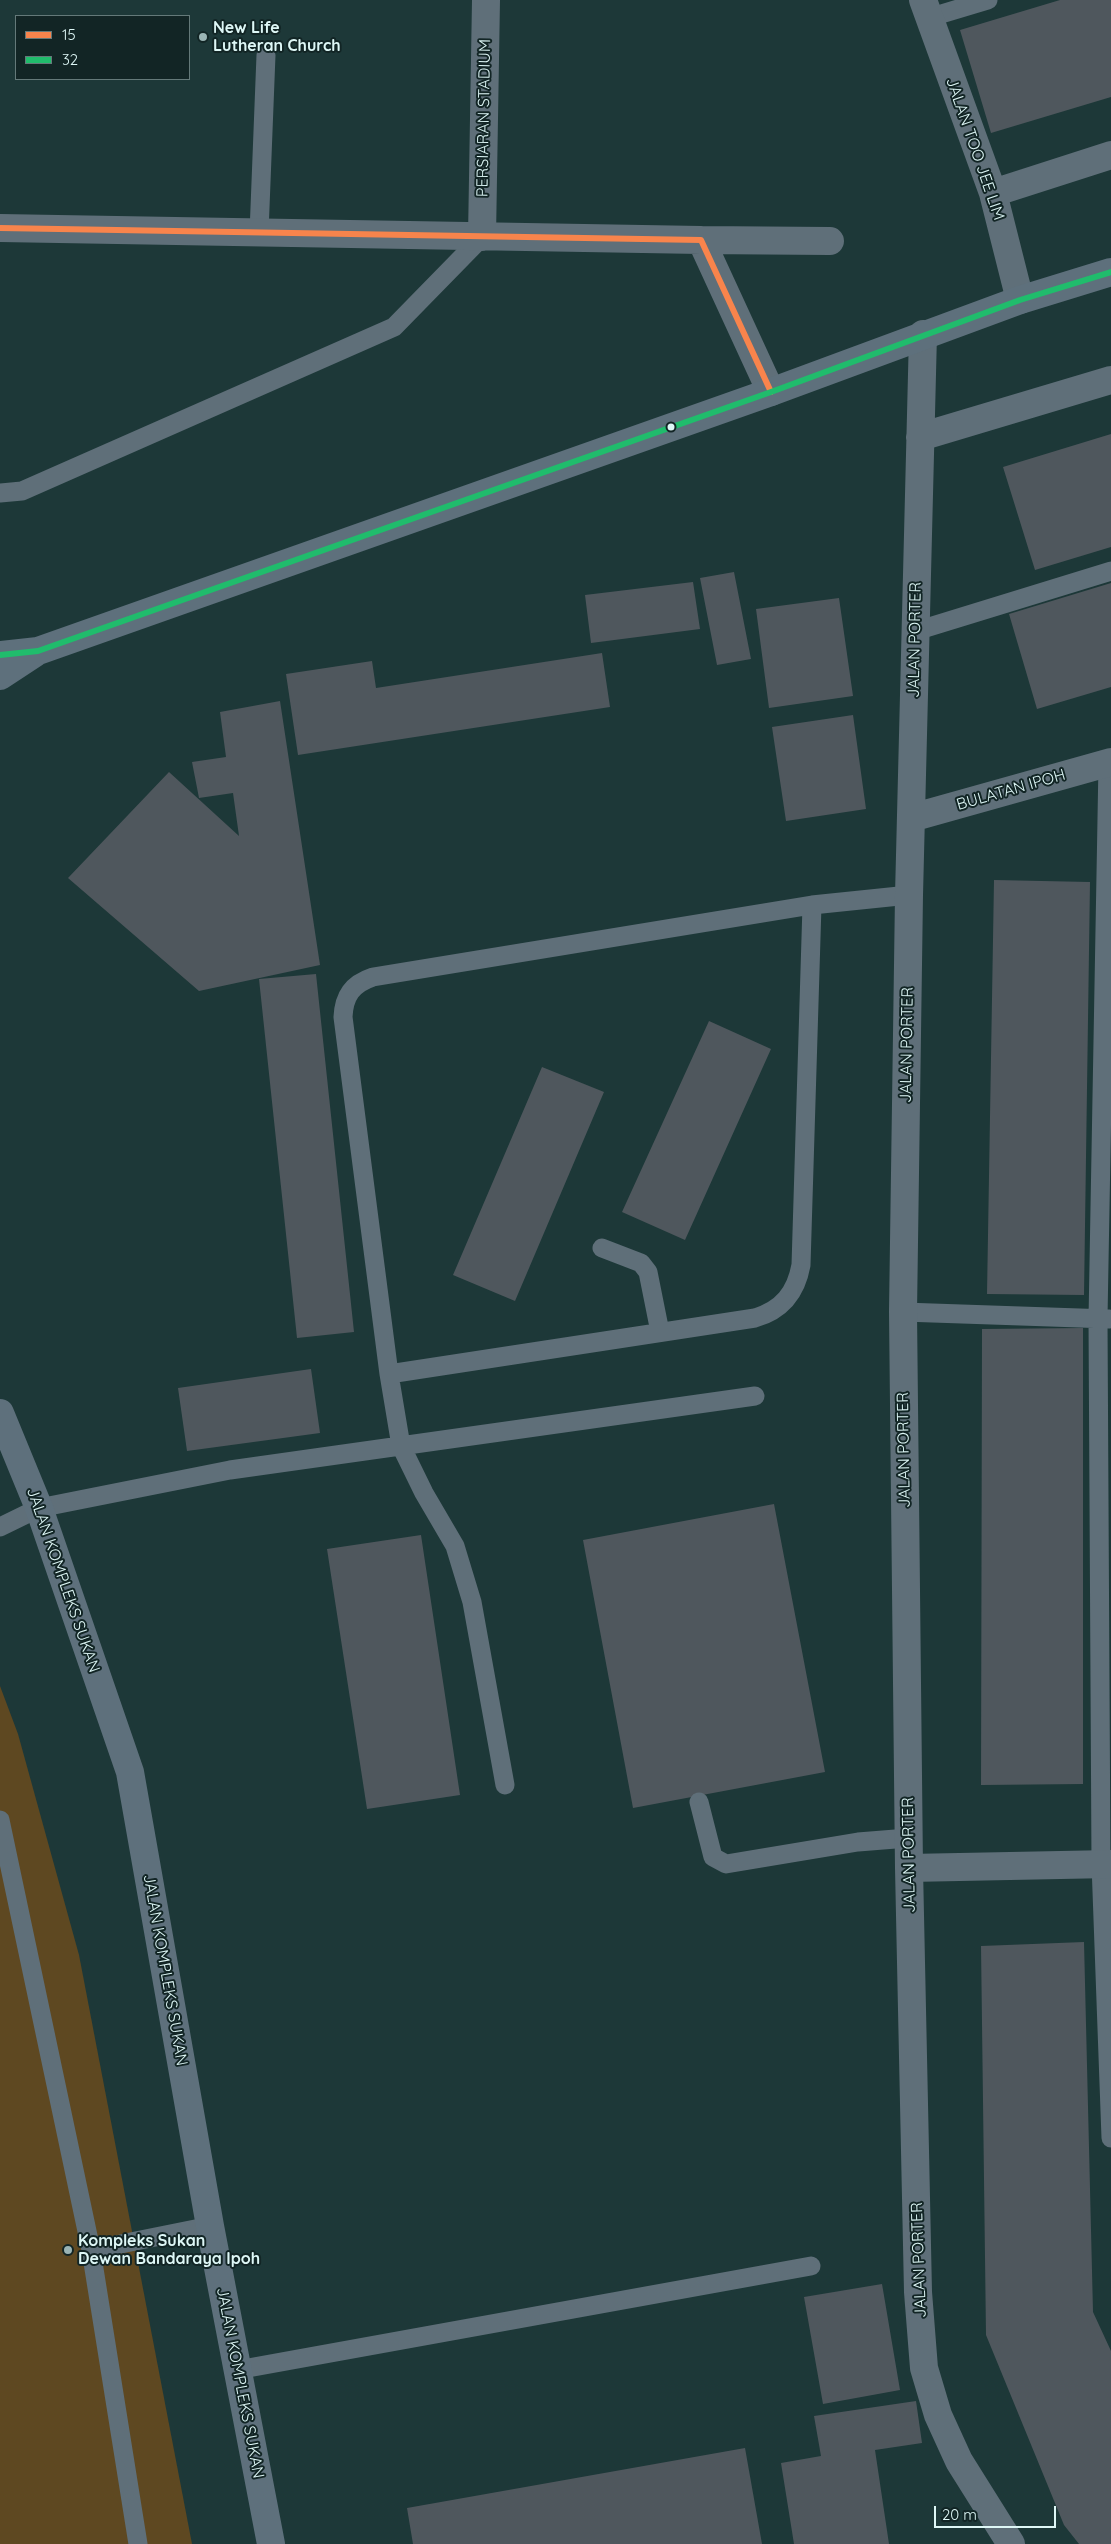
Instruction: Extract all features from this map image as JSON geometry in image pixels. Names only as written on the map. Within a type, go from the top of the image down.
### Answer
[{"type":"main road","points":[[0,655],[38,651],[771,392],[923,334],[1020,300],[1111,272]]},
{"type":"main road","points":[[0,676],[38,651]]},
{"type":"main road","name":"JALAN KOMPLEKS SUKAN","points":[[0,1412],[39,1508],[130,1772],[210,2226],[271,2544]]},
{"type":"street","name":"PERSIARAN STADIUM","points":[[482,237],[486,0]]},
{"type":"street","name":"JALAN TOO JEE LIM","points":[[925,9],[993,193],[1020,300]]},
{"type":"street","points":[[993,193],[1111,155]]},
{"type":"street","points":[[0,228],[830,241]]},
{"type":"street","points":[[701,240],[771,392]]},
{"type":"street","name":"JALAN PORTER","points":[[923,334],[909,895],[903,1312],[908,1838],[918,2292],[924,2368],[938,2415],[959,2461],[1011,2544]]},
{"type":"street","points":[[920,437],[1111,380]]},
{"type":"street","name":"BULATAN IPOH","points":[[911,818],[1110,763]]},
{"type":"street","points":[[909,1868],[1106,1864]]},
{"type":"lane","points":[[925,9],[988,0]]},
{"type":"lane","points":[[259,233],[266,55]]},
{"type":"lane","points":[[0,493],[22,491],[394,327],[482,237]]},
{"type":"lane","points":[[916,631],[1111,571]]},
{"type":"lane","points":[[1110,763],[1104,1319],[1106,1864],[1111,2138]]},
{"type":"lane","points":[[505,1785],[472,1602],[461,1565],[455,1546],[424,1493],[401,1446],[389,1374],[343,1017],[344,1004],[350,991],[360,982],[373,977],[812,905],[909,895]]},
{"type":"lane","points":[[389,1374],[755,1318],[769,1314],[792,1294],[798,1280],[801,1255],[812,905]]},
{"type":"lane","points":[[602,1248],[641,1263],[648,1272],[660,1332]]},
{"type":"lane","points":[[903,1312],[1104,1319]]},
{"type":"lane","points":[[0,1527],[39,1508],[230,1470],[755,1396]]},
{"type":"lane","points":[[699,1802],[713,1857],[726,1864],[858,1842],[908,1838]]},
{"type":"lane","points":[[0,1820],[91,2250],[138,2544]]},
{"type":"lane","points":[[91,2250],[210,2226]]},
{"type":"lane","points":[[237,2370],[811,2266]]},
{"type":"shaded area","name":"Kompleks Sukan Dewan Bandaraya Ipoh","points":[[0,1686],[18,1734],[79,1955],[192,2544],[0,2544]]},
{"type":"building","points":[[1060,0],[1111,0],[1111,97],[991,133],[960,30]]},
{"type":"building","points":[[1111,434],[1111,547],[1035,570],[1003,467]]},
{"type":"building","points":[[734,572],[751,659],[717,665],[700,578]]},
{"type":"building","points":[[693,582],[700,629],[591,643],[585,595]]},
{"type":"building","points":[[1111,583],[1111,687],[1037,709],[1009,614]]},
{"type":"building","points":[[839,598],[853,696],[769,708],[756,609]]},
{"type":"building","points":[[602,653],[610,707],[298,755],[286,674],[372,661],[376,688]]},
{"type":"building","points":[[280,701],[320,965],[199,991],[68,878],[169,772],[239,836],[233,793],[199,798],[192,762],[226,757],[220,712]]},
{"type":"building","points":[[853,715],[866,809],[786,821],[772,727]]},
{"type":"building","points":[[994,880],[1090,882],[1084,1295],[987,1294]]},
{"type":"building","points":[[316,974],[354,1332],[297,1338],[259,979]]},
{"type":"building","points":[[709,1021],[771,1049],[685,1240],[622,1212]]},
{"type":"building","points":[[542,1067],[604,1092],[515,1301],[453,1275]]},
{"type":"building","points":[[1083,1328],[1083,1784],[981,1785],[982,1329]]},
{"type":"building","points":[[311,1369],[320,1433],[187,1451],[178,1388]]},
{"type":"building","points":[[774,1504],[825,1772],[633,1808],[583,1540]]},
{"type":"building","points":[[421,1535],[460,1795],[367,1809],[327,1549]]},
{"type":"building","points":[[1084,1942],[1093,2312],[1111,2351],[1111,2544],[1079,2544],[1064,2525],[986,2335],[981,1946]]},
{"type":"building","points":[[882,2284],[900,2390],[823,2404],[804,2297]]},
{"type":"building","points":[[916,2401],[922,2443],[875,2450],[889,2544],[794,2544],[781,2463],[821,2456],[814,2416]]},
{"type":"building","points":[[745,2448],[762,2544],[413,2544],[407,2508]]},
{"type":"transit line","name":"15","points":[[0,228],[701,240],[771,392]]},
{"type":"transit line","name":"32","points":[[0,655],[38,651],[771,392],[1020,300],[1111,272]]},
{"type":"place","name":"New Life Lutheran Church","points":[[203,37]]},
{"type":"place","name":"Kompleks Sukan Dewan Bandaraya Ipoh","points":[[68,2250]]}]
